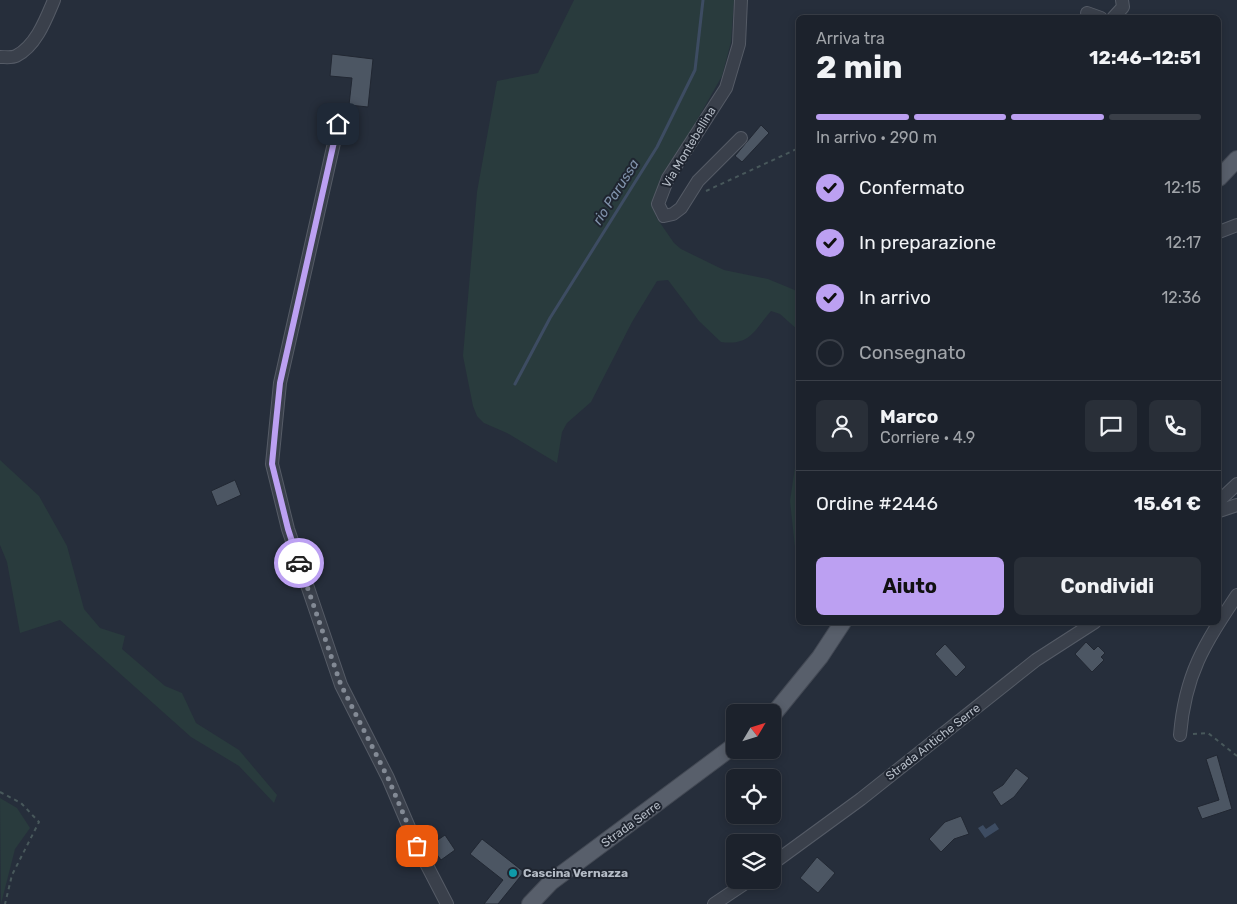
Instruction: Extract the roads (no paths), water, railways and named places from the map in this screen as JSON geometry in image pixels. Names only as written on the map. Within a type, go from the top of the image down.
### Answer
[{"type":"main road","points":[[781,705],[820,657],[841,625]]},
{"type":"main road","name":"Strada Serre","points":[[530,904],[551,882],[672,794],[726,752]]},
{"type":"street","points":[[0,58],[15,57],[29,46],[46,20],[54,0]]},
{"type":"street","name":"Via Montebellina","points":[[741,0],[739,44],[726,88],[668,178],[658,204],[664,216],[673,214],[681,208],[695,186],[741,138]]},
{"type":"street","points":[[1116,15],[1123,7],[1122,0]]},
{"type":"street","points":[[1086,13],[1092,15]]},
{"type":"street","points":[[338,124],[280,383],[272,464],[288,529],[341,685],[447,904]]},
{"type":"street","points":[[1221,231],[1237,226]]},
{"type":"street","points":[[1221,499],[1237,484]]},
{"type":"street","points":[[1221,510],[1237,506]]},
{"type":"street","points":[[1221,620],[1237,595]]},
{"type":"street","name":"Strada Antiche Serre","points":[[781,857],[861,799],[1036,660],[1090,625]]},
{"type":"street","points":[[1180,735],[1186,692],[1195,666],[1218,625]]},
{"type":"street","points":[[714,904],[736,889]]},
{"type":"water","points":[[995,823],[999,829],[985,838],[978,828],[983,825],[986,829]]},
{"type":"waterway","name":"rio Parussa","points":[[515,384],[550,318],[657,147],[695,70],[703,0]]},
{"type":"place","name":"Cascina Vernazza","points":[[513,873]]}]
